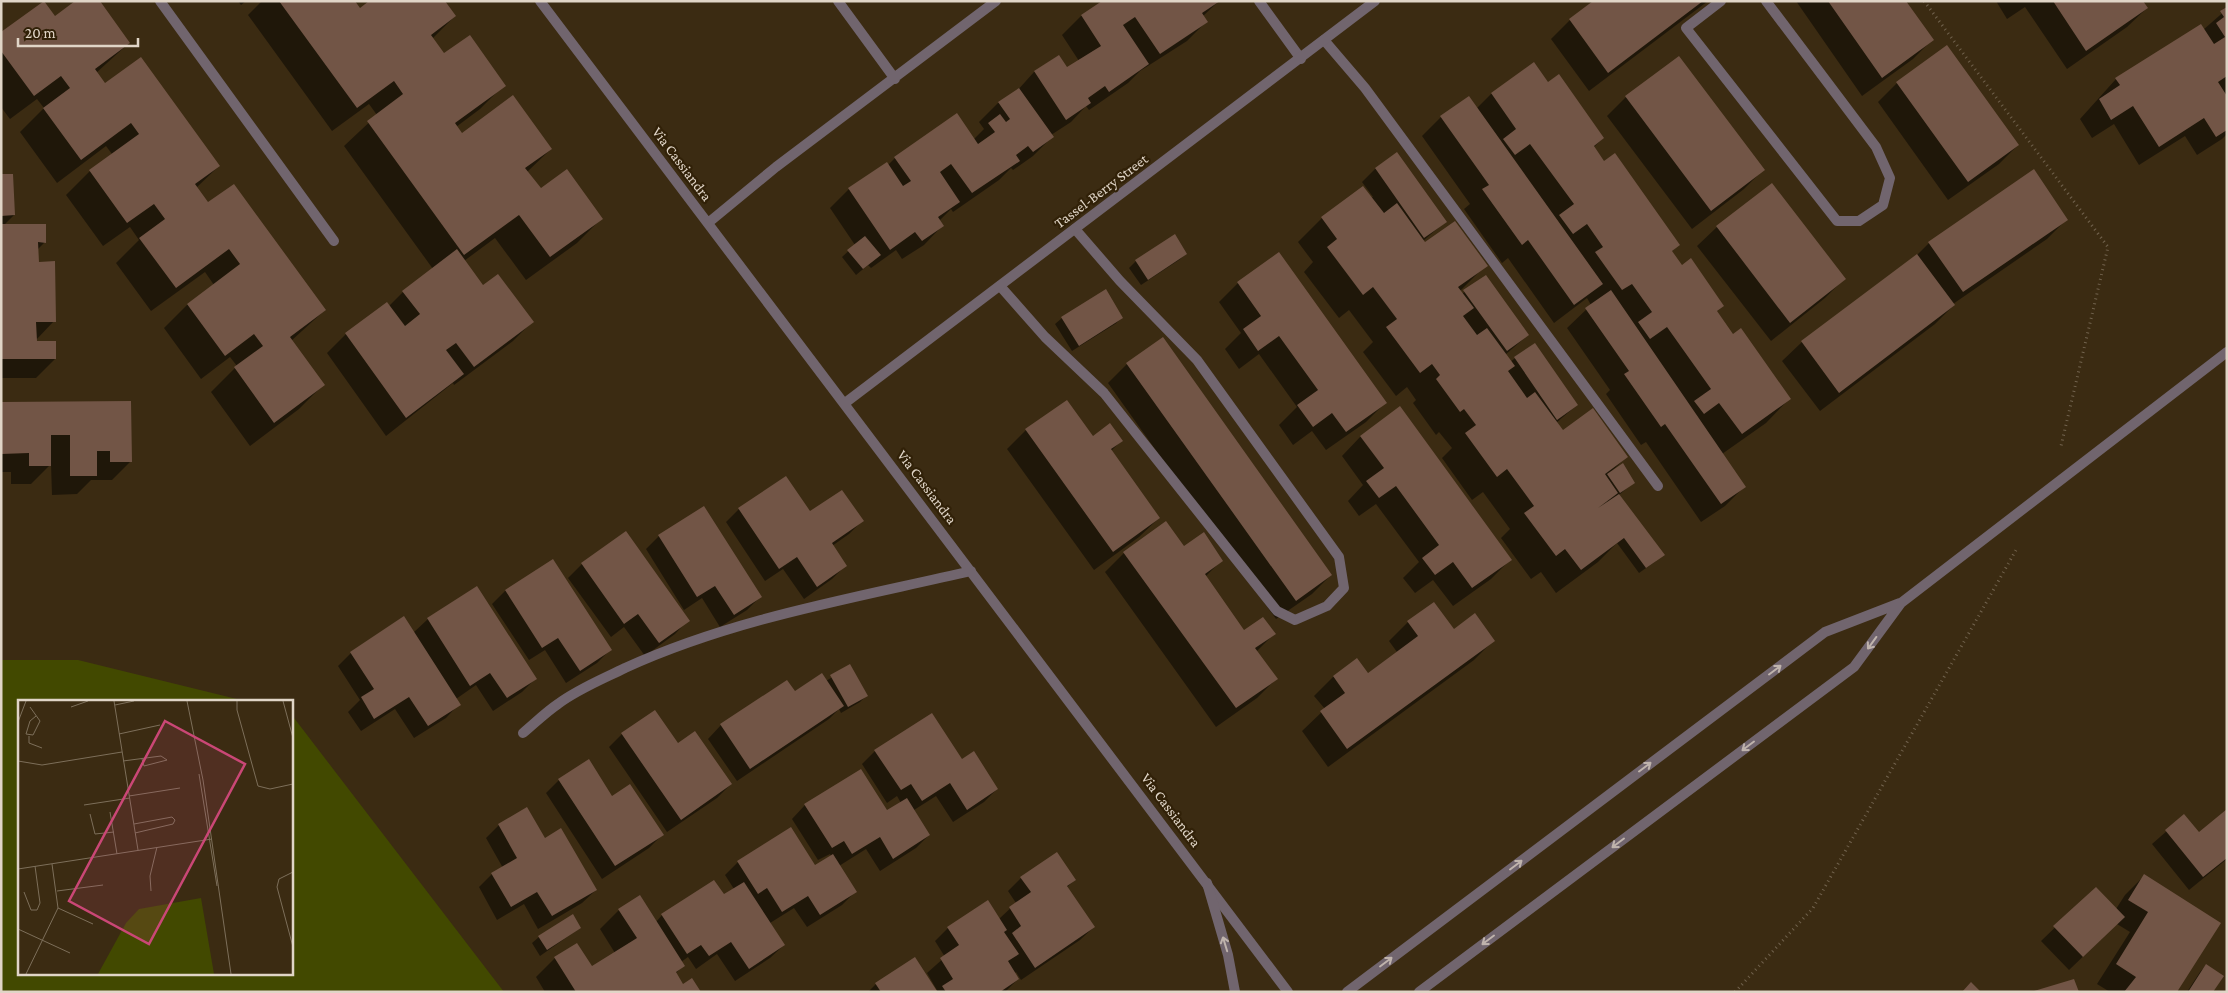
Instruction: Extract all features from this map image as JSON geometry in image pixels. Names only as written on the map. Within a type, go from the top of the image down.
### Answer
[{"type":"street","points":[[160,1],[334,241]]},
{"type":"street","name":"Via Cassiandra","points":[[540,1],[1288,992]]},
{"type":"street","points":[[838,1],[895,79]]},
{"type":"street","points":[[708,223],[776,167],[996,1]]},
{"type":"street","points":[[1259,1],[1301,58]]},
{"type":"street","name":"Tassel-Berry Street","points":[[845,403],[1375,1]]},
{"type":"street","points":[[1721,1],[1686,28],[1837,221],[1860,221],[1883,205],[1890,178],[1876,147],[1766,1]]},
{"type":"street","points":[[1324,40],[1365,88],[1658,486]]},
{"type":"street","points":[[1000,286],[1045,337],[1104,393],[1277,611],[1296,620],[1327,606],[1344,588],[1339,557],[1197,360],[1120,280],[1075,229]]},
{"type":"street","points":[[1419,992],[1854,667],[1901,603],[2227,352]]},
{"type":"street","points":[[524,733],[559,703],[597,681],[655,654],[773,616],[971,570]]},
{"type":"street","points":[[1347,992],[1825,632],[1901,603]]},
{"type":"street","points":[[1207,884],[1228,955],[1235,992]]},
{"type":"path","points":[[1924,1],[2108,247],[2052,486]]},
{"type":"path","points":[[1734,992],[1814,908],[2018,547]]},
{"type":"green space","points":[[1,660],[78,660],[241,700],[18,700],[18,976],[292,976],[292,715],[504,992],[1,992]]},
{"type":"building","points":[[44,1],[55,16],[75,1],[100,1],[130,43],[95,69],[105,83],[141,57],[220,166],[195,184],[208,202],[234,184],[326,310],[290,337],[325,385],[274,423],[234,367],[263,346],[254,334],[225,356],[187,304],[240,264],[229,249],[176,288],[139,238],[165,219],[154,204],[127,223],[89,170],[139,134],[131,123],[81,160],[43,108],[70,88],[61,76],[34,96],[1,51],[1,32]]},
{"type":"building","points":[[279,1],[355,1],[360,8],[369,1],[445,1],[456,16],[431,35],[444,53],[470,35],[506,86],[455,123],[462,133],[513,95],[552,149],[525,168],[541,188],[567,169],[603,219],[550,257],[519,215],[464,255],[367,121],[403,94],[394,81],[357,108]]},
{"type":"building","points":[[1102,1],[1220,1],[1202,13],[1208,22],[1160,54],[1135,17],[1123,25],[1149,64],[1109,92],[1105,86],[1088,98],[1091,103],[1066,120],[1034,71],[1059,55],[1067,67],[1101,46],[1081,15]]},
{"type":"building","points":[[1593,1],[1703,1],[1608,73],[1569,19]]},
{"type":"building","points":[[1828,1],[1906,1],[1934,40],[1882,78]]},
{"type":"building","points":[[2053,1],[2143,1],[2148,8],[2086,51]]},
{"type":"building","points":[[2227,7],[2227,76],[2218,82],[2227,96],[2227,130],[2216,137],[2204,118],[2159,147],[2133,106],[2111,120],[2099,99],[2120,85],[2115,78],[2201,24],[2214,44],[2225,37],[2216,23],[2224,17],[2220,11]]},
{"type":"building","points":[[1947,45],[2019,145],[1968,182],[1896,82]]},
{"type":"building","points":[[1679,56],[1765,170],[1711,211],[1625,96]]},
{"type":"building","points":[[1534,62],[1548,82],[1559,74],[1604,138],[1594,146],[1604,161],[1615,153],[1680,245],[1672,251],[1682,265],[1691,258],[1724,306],[1717,311],[1733,334],[1741,328],[1791,399],[1742,434],[1719,403],[1704,414],[1694,401],[1711,389],[1667,327],[1650,339],[1638,322],[1652,312],[1632,284],[1622,290],[1595,252],[1603,247],[1587,224],[1573,234],[1559,215],[1574,204],[1530,144],[1515,155],[1503,139],[1516,129],[1491,93]]},
{"type":"building","points":[[1019,88],[1054,137],[1033,152],[1028,146],[1016,155],[1020,161],[972,193],[951,164],[940,172],[960,202],[938,217],[944,226],[922,241],[915,232],[890,250],[848,188],[887,162],[903,186],[911,181],[894,157],[957,113],[978,144],[995,132],[988,123],[1000,114],[1006,122],[1010,119],[998,102]]},
{"type":"building","points":[[1469,96],[1603,284],[1574,305],[1528,240],[1522,245],[1482,189],[1489,185],[1440,116]]},
{"type":"building","points":[[1397,152],[1447,222],[1424,238],[1375,168]]},
{"type":"building","points":[[2034,169],[2068,220],[1963,292],[1928,242]]},
{"type":"building","points":[[1,174],[13,174],[15,215],[1,216]]},
{"type":"building","points":[[1772,183],[1846,279],[1790,323],[1716,226]]},
{"type":"building","points":[[1363,186],[1384,213],[1397,203],[1425,242],[1455,221],[1488,266],[1458,287],[1474,308],[1463,316],[1477,335],[1487,328],[1515,366],[1508,371],[1527,398],[1535,392],[1563,430],[1593,408],[1628,457],[1605,474],[1618,493],[1598,508],[1619,494],[1665,555],[1646,568],[1624,538],[1581,570],[1565,549],[1556,556],[1524,513],[1534,506],[1507,469],[1497,477],[1465,433],[1476,425],[1464,409],[1460,412],[1436,379],[1440,375],[1432,364],[1420,373],[1386,327],[1397,319],[1373,287],[1363,295],[1327,247],[1337,239],[1321,217]]},
{"type":"building","points":[[1,224],[46,224],[46,243],[38,242],[39,262],[55,261],[56,322],[36,322],[37,341],[56,341],[56,359],[1,359]]},
{"type":"building","points":[[1175,234],[1187,254],[1148,280],[1135,260]]},
{"type":"building","points":[[865,236],[881,255],[863,269],[847,250]]},
{"type":"building","points":[[457,249],[483,285],[498,274],[534,322],[474,367],[456,343],[446,350],[464,374],[406,418],[345,333],[387,302],[405,326],[420,314],[402,291]]},
{"type":"building","points":[[1279,252],[1387,403],[1346,432],[1332,413],[1313,427],[1297,405],[1318,390],[1279,336],[1258,351],[1243,329],[1261,316],[1237,282]]},
{"type":"building","points":[[1917,254],[1955,305],[1839,393],[1801,341]]},
{"type":"building","points":[[1486,275],[1529,335],[1507,351],[1463,290]]},
{"type":"building","points":[[1106,289],[1123,318],[1079,346],[1061,317]]},
{"type":"building","points":[[1611,290],[1746,487],[1721,504],[1665,424],[1661,427],[1624,374],[1629,371],[1585,308]]},
{"type":"building","points":[[1163,337],[1332,575],[1296,601],[1126,363]]},
{"type":"building","points":[[1535,343],[1578,405],[1557,420],[1514,357]]},
{"type":"building","points":[[1067,400],[1093,436],[1110,423],[1123,441],[1111,449],[1160,518],[1113,552],[1025,429]]},
{"type":"building","points":[[131,401],[132,462],[110,462],[110,451],[97,451],[97,476],[70,476],[70,435],[51,435],[51,466],[29,466],[29,453],[1,454],[1,402]]},
{"type":"building","points":[[1400,406],[1512,560],[1472,588],[1453,562],[1435,575],[1422,558],[1439,545],[1396,486],[1379,498],[1366,481],[1384,468],[1360,436]]},
{"type":"building","points":[[1623,463],[1635,483],[1620,493],[1607,474]]},
{"type":"building","points":[[786,476],[810,511],[842,490],[864,521],[832,543],[847,566],[817,587],[797,557],[779,569],[738,508]]},
{"type":"building","points":[[704,506],[762,597],[734,615],[715,586],[697,597],[658,535]]},
{"type":"building","points":[[1166,521],[1184,546],[1204,532],[1223,561],[1205,574],[1244,630],[1263,617],[1276,634],[1255,648],[1278,679],[1236,708],[1123,552]]},
{"type":"building","points":[[626,531],[690,621],[659,643],[638,614],[624,624],[581,563]]},
{"type":"building","points":[[553,559],[612,650],[580,671],[558,638],[542,648],[505,590]]},
{"type":"building","points":[[477,586],[537,679],[507,698],[490,673],[470,686],[427,618]]},
{"type":"building","points":[[1434,602],[1454,629],[1475,613],[1495,641],[1347,749],[1320,711],[1345,693],[1333,676],[1357,658],[1368,673],[1418,636],[1407,621]]},
{"type":"building","points":[[404,616],[461,705],[428,726],[409,697],[374,719],[361,697],[374,689],[350,652]]},
{"type":"building","points":[[850,664],[868,696],[848,707],[830,675]]},
{"type":"building","points":[[822,673],[844,706],[750,769],[720,724],[787,680],[795,691]]},
{"type":"building","points":[[655,710],[678,743],[695,731],[732,784],[681,820],[621,733]]},
{"type":"building","points":[[932,713],[962,759],[974,751],[998,789],[967,810],[950,783],[922,801],[911,784],[901,790],[874,750]]},
{"type":"building","points":[[589,759],[612,796],[630,784],[664,835],[615,866],[558,779]]},
{"type":"building","points":[[861,769],[887,810],[907,798],[930,835],[893,859],[880,837],[852,854],[844,841],[832,848],[804,804]]},
{"type":"building","points":[[527,807],[545,838],[561,828],[597,890],[552,916],[537,892],[511,907],[491,873],[517,858],[498,824]]},
{"type":"building","points":[[2227,809],[2227,858],[2203,877],[2165,830],[2184,814],[2199,832]]},
{"type":"building","points":[[791,827],[815,865],[833,854],[857,892],[820,915],[808,896],[782,912],[767,888],[758,894],[737,861]]},
{"type":"building","points":[[1057,852],[1076,880],[1067,886],[1095,927],[1035,968],[1012,933],[1021,926],[1009,907],[1031,892],[1020,877]]},
{"type":"building","points":[[2144,874],[2221,923],[2177,992],[2124,992],[2136,977],[2116,964],[2148,912],[2128,900]]},
{"type":"building","points":[[714,880],[724,894],[744,882],[785,945],[749,969],[731,942],[709,956],[701,945],[687,954],[661,914]]},
{"type":"building","points":[[2096,887],[2125,917],[2083,957],[2053,926]]},
{"type":"building","points":[[640,895],[685,966],[676,972],[683,984],[692,978],[701,992],[576,992],[554,957],[577,943],[592,966],[637,938],[618,909]]},
{"type":"building","points":[[988,900],[1007,930],[1004,932],[1019,954],[1008,961],[1019,979],[1000,992],[946,992],[942,986],[953,979],[940,958],[959,945],[947,927]]},
{"type":"building","points":[[573,914],[581,928],[547,950],[538,936]]},
{"type":"building","points":[[915,957],[937,991],[881,992],[875,983]]},
{"type":"building","points":[[2206,964],[2224,976],[2213,992],[2188,992]]},
{"type":"building","points":[[2074,979],[2079,992],[2034,992],[2034,991]]},
{"type":"building","points":[[1971,982],[1981,992],[1962,992]]}]
